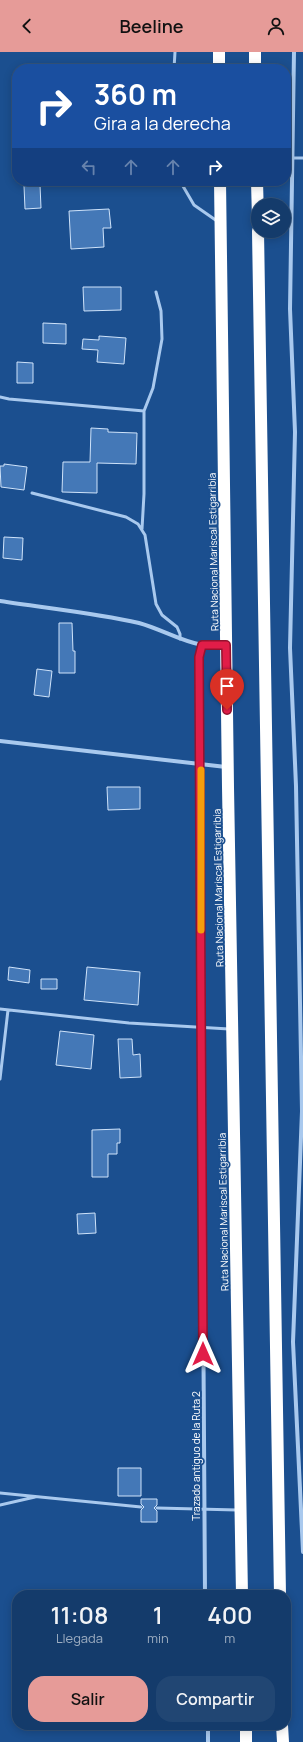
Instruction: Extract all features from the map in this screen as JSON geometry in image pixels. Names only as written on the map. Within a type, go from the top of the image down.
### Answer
[{"type":"highway","points":[[219,52],[219,64]]},
{"type":"highway","points":[[255,52],[255,64]]},
{"type":"highway","name":"Ruta Nacional Mariscal Estigarribia","points":[[220,186],[242,1590]]},
{"type":"highway","points":[[257,186],[257,198]]},
{"type":"highway","points":[[258,238],[280,1590]]},
{"type":"highway","points":[[246,1730],[246,1742]]},
{"type":"highway","points":[[282,1730],[283,1742]]},
{"type":"street","points":[[294,52],[290,309],[294,432],[290,648],[296,786],[302,1111],[293,1342],[303,1552]]},
{"type":"street","points":[[0,602],[138,623],[163,630],[186,642],[202,645],[226,645]]},
{"type":"street","name":"Trazado antiguo de la Ruta 2","points":[[202,645],[199,657],[201,764],[201,1027],[205,1590]]},
{"type":"street","points":[[0,741],[228,767]]},
{"type":"street","points":[[208,1730],[208,1742]]},
{"type":"lane","points":[[174,64],[175,52]]},
{"type":"lane","points":[[292,158],[303,158]]},
{"type":"lane","points":[[183,186],[194,205],[220,224]]},
{"type":"lane","points":[[142,529],[144,494],[144,411],[153,388],[162,338],[161,311],[156,292]]},
{"type":"lane","points":[[0,397],[144,411]]},
{"type":"lane","points":[[32,493],[126,518],[132,520],[142,529],[146,535],[156,604],[162,615],[177,627],[180,638]]},
{"type":"lane","points":[[0,1009],[129,1023],[233,1029]]},
{"type":"lane","points":[[0,1079],[8,1010]]},
{"type":"lane","points":[[0,1493],[141,1507]]},
{"type":"lane","points":[[0,1505],[38,1497]]},
{"type":"lane","points":[[157,1508],[240,1510]]},
{"type":"building","points":[[24,186],[40,186],[41,208],[25,209]]},
{"type":"building","points":[[109,209],[111,228],[103,228],[104,247],[71,249],[69,211]]},
{"type":"building","points":[[83,287],[121,287],[121,310],[84,311]]},
{"type":"building","points":[[43,323],[66,324],[66,344],[43,343]]},
{"type":"building","points":[[99,336],[126,338],[124,364],[97,362],[98,350],[82,349],[83,339],[99,340]]},
{"type":"building","points":[[17,362],[33,363],[33,383],[17,383]]},
{"type":"building","points":[[91,428],[108,429],[108,432],[137,433],[136,464],[97,463],[97,493],[62,492],[63,462],[90,462]]},
{"type":"building","points":[[4,464],[27,467],[24,490],[1,487],[0,466],[4,466]]},
{"type":"building","points":[[4,537],[23,538],[22,560],[3,558]]},
{"type":"building","points":[[59,623],[72,623],[73,651],[75,651],[75,673],[59,673]]},
{"type":"building","points":[[37,669],[52,671],[49,697],[34,695]]},
{"type":"building","points":[[107,787],[140,787],[140,809],[108,810]]},
{"type":"building","points":[[9,967],[30,970],[29,983],[8,980]]},
{"type":"building","points":[[87,967],[140,972],[138,1005],[84,1000]]},
{"type":"building","points":[[41,979],[57,979],[57,989],[41,989]]},
{"type":"building","points":[[60,1031],[94,1035],[91,1069],[56,1065]]},
{"type":"building","points":[[118,1039],[132,1039],[133,1055],[140,1054],[141,1077],[120,1078]]},
{"type":"building","points":[[120,1129],[120,1143],[117,1143],[117,1154],[108,1154],[108,1177],[92,1177],[92,1130]]},
{"type":"building","points":[[95,1213],[96,1233],[78,1234],[77,1214]]},
{"type":"building","points":[[118,1468],[141,1468],[141,1496],[118,1496]]},
{"type":"building","points":[[141,1499],[157,1499],[157,1505],[154,1508],[157,1511],[157,1522],[141,1522],[141,1510],[144,1507],[141,1504]]},
{"type":"slow traffic","points":[[201,770],[201,930]]},
{"type":"route","points":[[203,1354],[201,779],[199,657],[202,645],[226,645],[227,710]]}]
